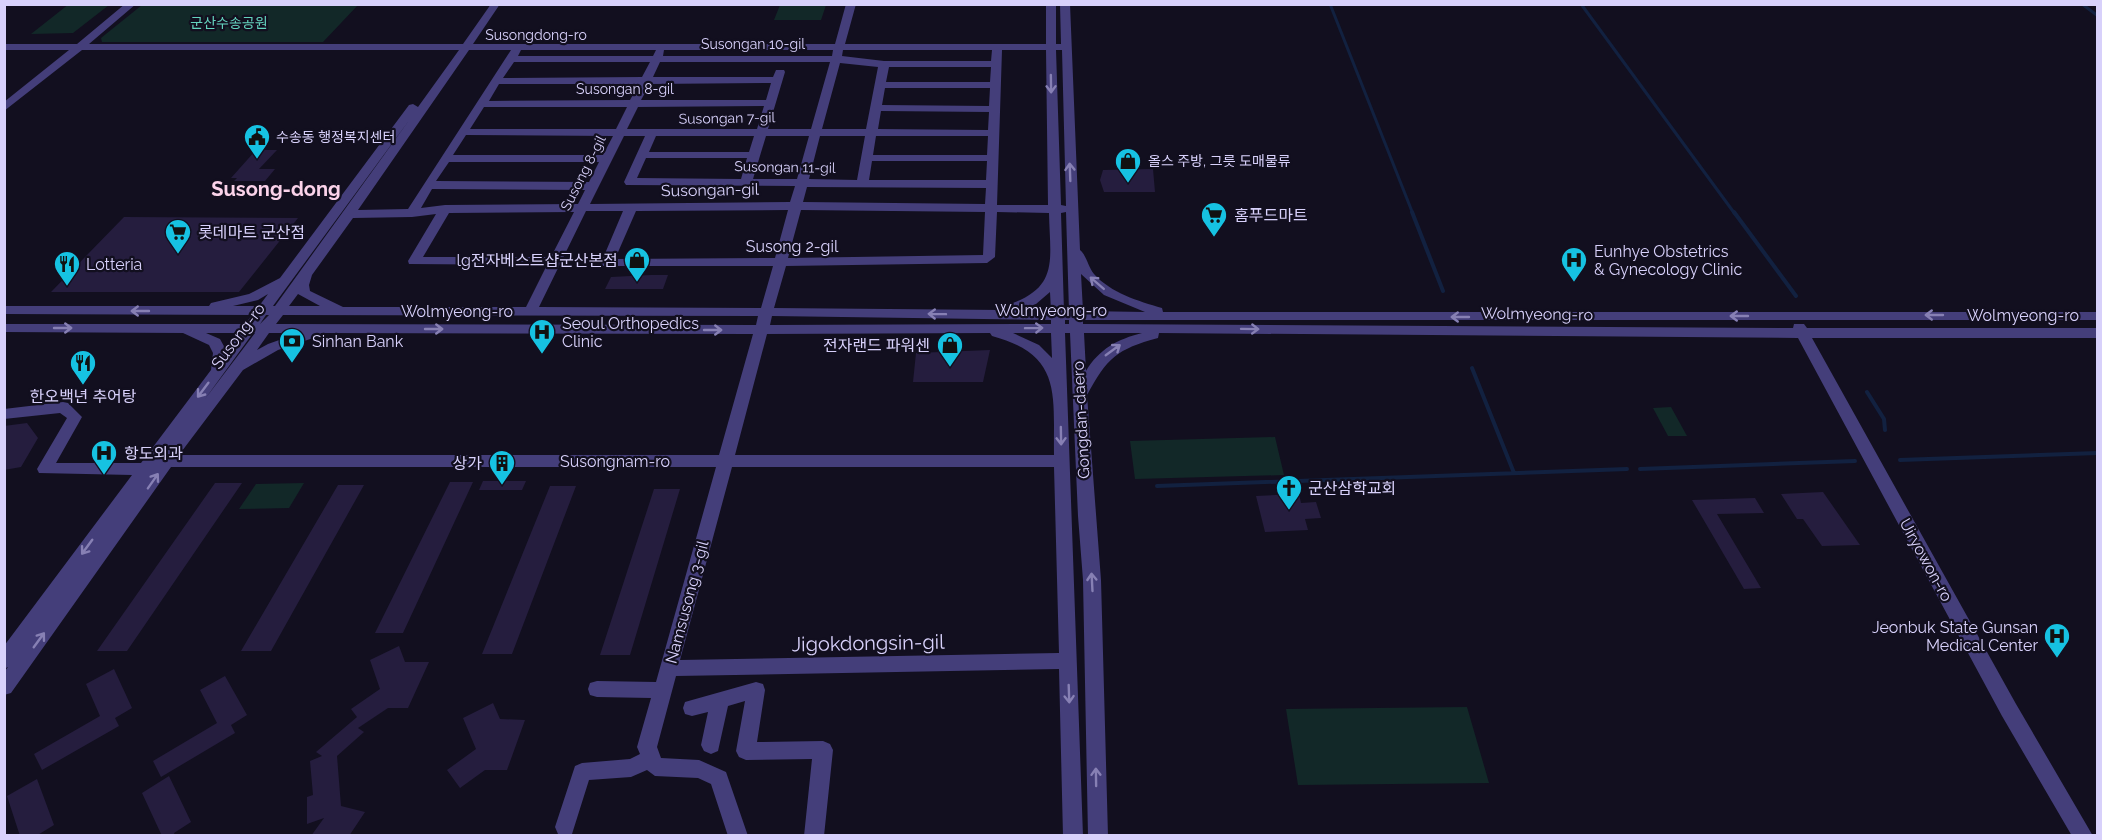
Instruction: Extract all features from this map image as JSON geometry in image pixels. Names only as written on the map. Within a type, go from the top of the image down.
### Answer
[{"type":"street","points":[[4,108],[132,4]]},
{"type":"street","name":"Susong-ro","points":[[4,687],[168,460],[225,373],[261,312],[301,271],[349,214],[460,48],[486,4]]},
{"type":"street","name":"Susong-ro","points":[[4,661],[144,469],[225,373],[266,329],[301,271],[460,48],[496,4]]},
{"type":"street","name":"Namsusong 3-gil","points":[[651,759],[647,747],[778,263],[851,4]]},
{"type":"street","name":"Gongdan-daero","points":[[1051,4],[1050,48],[1056,257],[1080,396],[1086,516],[1092,580],[1098,836]]},
{"type":"street","name":"Gongdan-daero","points":[[1065,4],[1073,239],[1060,394],[1073,836]]},
{"type":"street","points":[[991,208],[997,46]]},
{"type":"street","name":"Susongdong-ro","points":[[4,47],[1067,47]]},
{"type":"street","points":[[412,213],[518,48]]},
{"type":"street","name":"Susong 8-gil","points":[[530,312],[663,48]]},
{"type":"street","name":"Susongan 10-gil","points":[[510,59],[836,59],[884,64],[996,64]]},
{"type":"street","points":[[746,181],[783,60]]},
{"type":"street","points":[[862,183],[884,64]]},
{"type":"street","points":[[496,81],[777,80]]},
{"type":"street","points":[[881,85],[996,86]]},
{"type":"street","name":"Susongan 8-gil","points":[[480,105],[770,103]]},
{"type":"street","points":[[877,108],[994,109]]},
{"type":"street","name":"Susongan 7-gil","points":[[462,132],[993,133]]},
{"type":"street","name":"Susongan 11-gil","points":[[651,134],[630,182],[992,184]]},
{"type":"street","points":[[642,155],[754,155]]},
{"type":"street","points":[[446,159],[608,158]]},
{"type":"street","points":[[867,158],[993,158]]},
{"type":"street","points":[[428,185],[592,186]]},
{"type":"street","name":"Susongan-gil","points":[[349,214],[412,213],[445,209],[795,206],[1072,209]]},
{"type":"street","name":"Susong 2-gil","points":[[631,208],[607,263],[982,260],[989,257],[991,208]]},
{"type":"street","points":[[445,209],[414,261],[556,261]]},
{"type":"street","points":[[1073,239],[1080,265],[1094,283],[1108,292],[1128,302],[1159,312],[1211,323]]},
{"type":"street","points":[[972,322],[1026,304],[1039,296],[1048,288],[1052,279],[1056,257]]},
{"type":"street","points":[[176,312],[253,297],[301,271],[302,288],[310,297],[329,306],[366,312]]},
{"type":"street","name":"Wolmyeong-ro","points":[[4,310],[765,312],[972,322]]},
{"type":"street","name":"Wolmyeong-ro","points":[[1211,323],[1790,315],[2097,316]]},
{"type":"street","name":"Uiryowon-ro","points":[[1790,315],[1803,333],[2009,710],[2083,836]]},
{"type":"street","name":"Wolmyeong-ro","points":[[4,327],[761,330],[1067,321],[1803,333],[2097,333]]},
{"type":"street","points":[[972,322],[1006,335],[1040,352],[1056,376],[1060,394]]},
{"type":"street","points":[[1080,396],[1095,365],[1116,347],[1131,340],[1211,323]]},
{"type":"street","points":[[174,327],[197,332],[215,342],[225,373],[273,348],[326,329]]},
{"type":"street","points":[[4,414],[63,407],[75,417],[45,469],[144,469]]},
{"type":"street","name":"Susongnam-ro","points":[[168,460],[1062,462]]},
{"type":"street","name":"Jigokdongsin-gil","points":[[669,668],[1068,661]]},
{"type":"street","points":[[597,690],[663,690]]},
{"type":"street","points":[[692,708],[756,690],[746,751],[823,750],[814,836]]},
{"type":"street","points":[[711,745],[720,700]]},
{"type":"street","points":[[565,826],[582,772],[631,768],[651,759],[655,767],[699,769],[719,778],[738,836]]},
{"type":"green space","points":[[69,4],[109,5],[73,33],[31,34]]},
{"type":"green space","points":[[780,4],[826,5],[821,20],[774,20]]},
{"type":"green space","name":"군산수송공원","points":[[142,5],[358,5],[323,42],[102,42],[101,38]]},
{"type":"green space","points":[[1671,407],[1687,436],[1668,436],[1653,408]]},
{"type":"green space","points":[[1275,437],[1284,475],[1135,479],[1130,441]]},
{"type":"green space","points":[[304,483],[289,508],[239,509],[256,484]]},
{"type":"green space","points":[[1467,707],[1489,783],[1298,785],[1286,709]]},
{"type":"building","name":"수송동 행정복지센터","points":[[256,150],[277,150],[259,169],[275,169],[265,181],[234,181],[237,178],[231,178]]},
{"type":"building","name":"올스 주방, 그릇 도매물류","points":[[1153,169],[1155,192],[1104,192],[1100,180],[1103,170]]},
{"type":"building","name":"롯데마트 군산점","points":[[124,217],[298,218],[239,292],[51,292]]},
{"type":"building","name":"lg전자베스트샵군산본점","points":[[668,275],[663,289],[605,289],[611,277]]},
{"type":"building","name":"전자랜드 파워센","points":[[990,350],[983,382],[913,382],[916,353]]},
{"type":"building","points":[[27,423],[38,438],[21,467],[4,470],[4,426]]},
{"type":"building","name":"상가","points":[[483,481],[526,481],[522,490],[479,490]]},
{"type":"building","points":[[450,482],[473,482],[403,633],[375,633]]},
{"type":"building","points":[[215,483],[242,483],[127,651],[97,651]]},
{"type":"building","points":[[338,485],[364,485],[271,651],[241,651]]},
{"type":"building","points":[[550,486],[576,486],[512,654],[482,654]]},
{"type":"building","points":[[654,489],[680,489],[630,655],[600,655]]},
{"type":"building","points":[[1823,492],[1860,545],[1822,546],[1803,519],[1797,519],[1781,494]]},
{"type":"building","name":"군산삼학교회","points":[[1299,494],[1301,503],[1316,502],[1321,518],[1305,519],[1308,530],[1265,532],[1256,496]]},
{"type":"building","points":[[1755,498],[1764,513],[1717,514],[1761,588],[1744,589],[1692,500]]},
{"type":"building","points":[[399,646],[405,662],[429,662],[408,708],[388,708],[358,728],[364,732],[337,756],[341,806],[365,812],[349,836],[311,836],[324,818],[307,824],[307,797],[313,795],[310,761],[322,756],[316,752],[357,717],[351,709],[380,689],[370,660]]},
{"type":"building","points":[[114,669],[132,708],[115,718],[119,726],[42,770],[34,754],[100,716],[86,684]]},
{"type":"building","points":[[225,676],[247,715],[231,725],[235,733],[161,777],[153,761],[217,723],[200,690]]},
{"type":"building","points":[[493,703],[500,719],[525,720],[507,770],[485,770],[460,788],[447,770],[476,749],[463,718]]},
{"type":"building","points":[[169,776],[191,822],[174,833],[175,836],[162,836],[142,793]]},
{"type":"building","points":[[37,779],[54,825],[36,836],[20,836],[7,796]]},
{"type":"waterway","points":[[1330,4],[1413,214]]},
{"type":"waterway","points":[[1581,4],[1735,214]]},
{"type":"waterway","points":[[2082,4],[2098,16]]},
{"type":"waterway","points":[[1412,212],[1443,291]]},
{"type":"waterway","points":[[1734,212],[1796,296]]},
{"type":"waterway","points":[[1472,368],[1514,473]]},
{"type":"waterway","points":[[1867,392],[1884,419],[1885,430]]},
{"type":"waterway","points":[[1900,460],[2098,453]]},
{"type":"waterway","points":[[1640,469],[1855,461]]},
{"type":"waterway","points":[[1157,486],[1627,469]]},
{"type":"place","name":"수송동 행정복지센터","points":[[257,160]]},
{"type":"place","name":"올스 주방, 그릇 도매물류","points":[[1128,184]]},
{"type":"place","name":"홈푸드마트","points":[[1214,238]]},
{"type":"place","name":"롯데마트 군산점","points":[[178,255]]},
{"type":"place","name":"lg전자베스트샵군산본점","points":[[637,283]]},
{"type":"place","name":"Eunhye Obstetrics & Gynecology Clinic","points":[[1574,283]]},
{"type":"place","name":"Lotteria","points":[[67,287]]},
{"type":"place","name":"Seoul Orthopedics Clinic","points":[[542,355]]},
{"type":"place","name":"Sinhan Bank","points":[[292,364]]},
{"type":"place","name":"전자랜드 파워센","points":[[950,368]]},
{"type":"place","name":"한오백년 추어탕","points":[[83,386]]},
{"type":"place","name":"항도외과","points":[[104,476]]},
{"type":"place","name":"상가","points":[[502,486]]},
{"type":"place","name":"군산삼학교회","points":[[1289,511]]},
{"type":"place","name":"Jeonbuk State Gunsan Medical Center","points":[[2057,659]]},
{"type":"district","name":"Susong-dong","points":[[276,189]]}]
